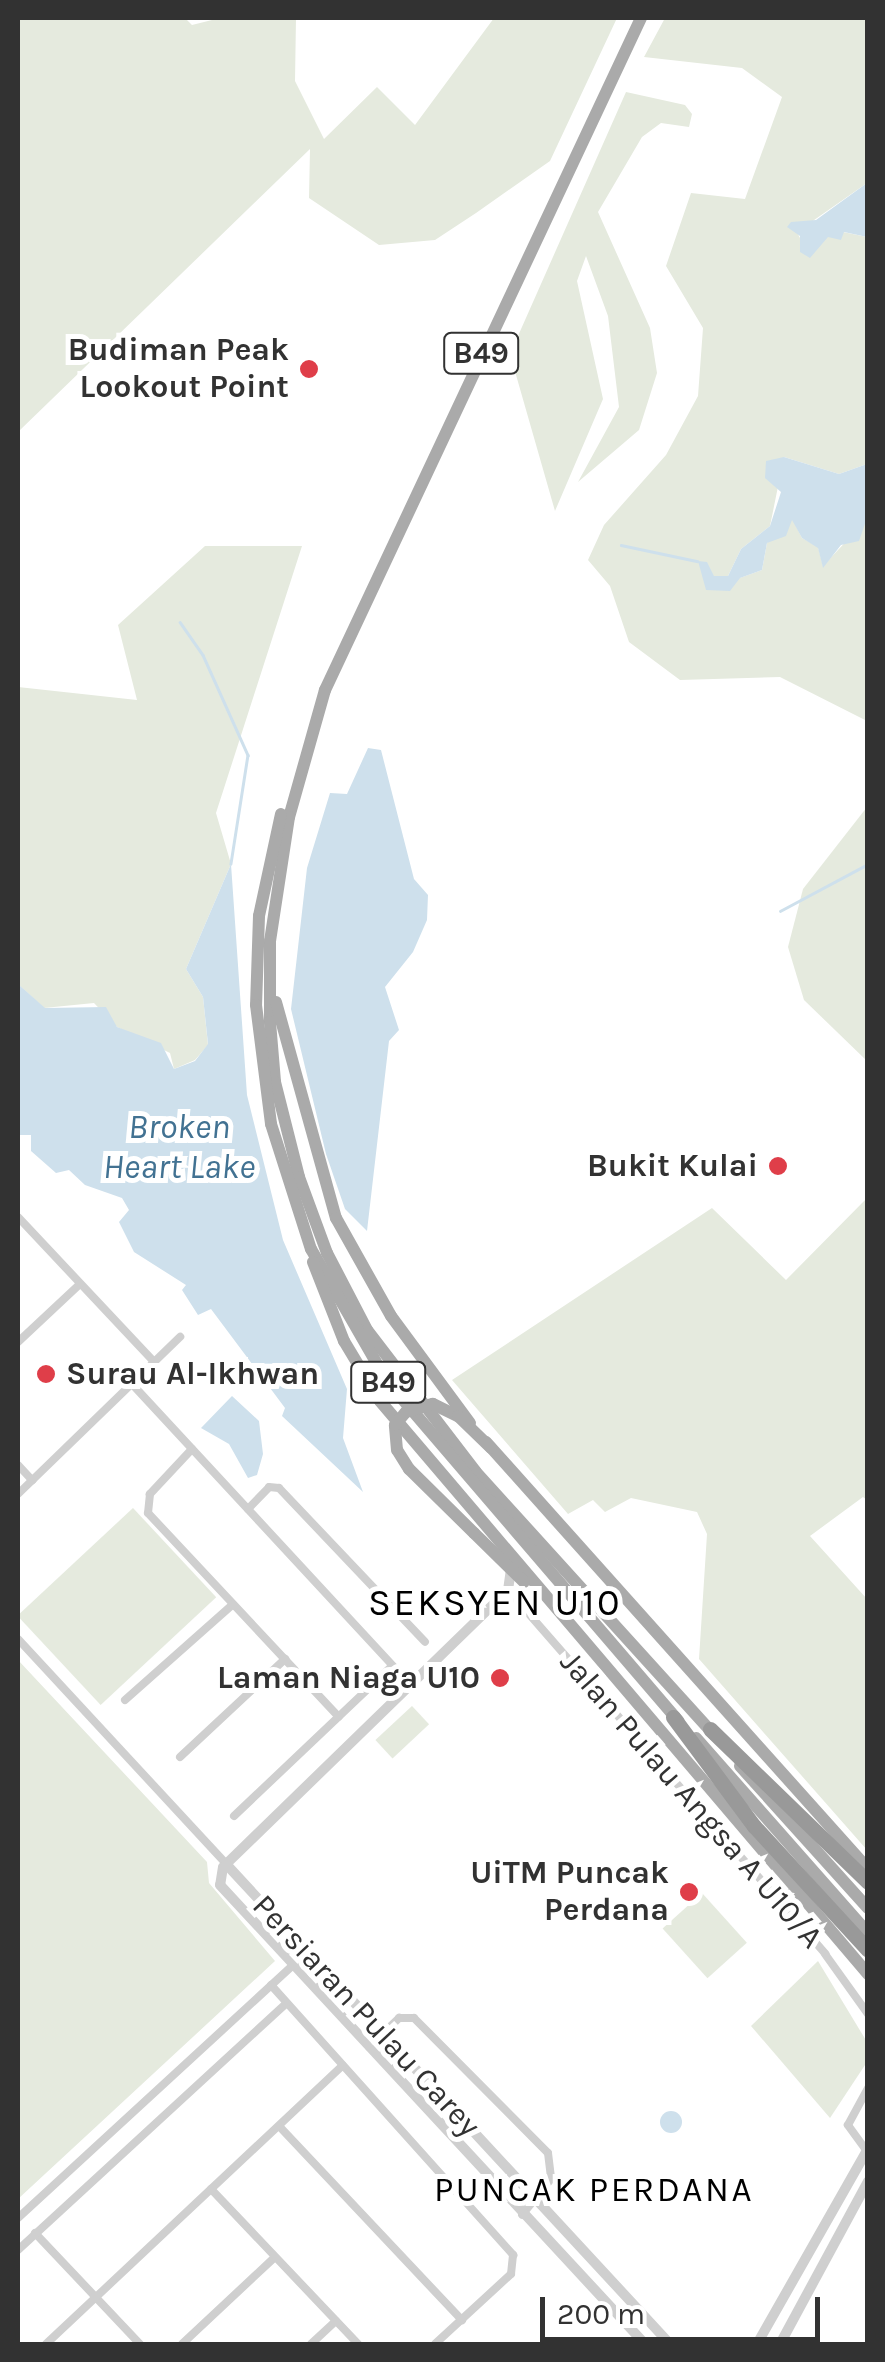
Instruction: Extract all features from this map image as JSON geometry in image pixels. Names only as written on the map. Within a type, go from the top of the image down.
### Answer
[{"type":"highway","points":[[673,1717],[692,1749],[801,1879],[868,1950]]},
{"type":"highway","points":[[710,1729],[868,1882]]},
{"type":"main road","name":"B49","points":[[642,18],[296,751],[259,916],[256,967],[271,1124],[329,1309],[380,1401],[574,1634],[868,1974]]},
{"type":"main road","name":"B49","points":[[325,690],[288,817],[270,970],[272,1051],[289,1144],[312,1219],[367,1330],[475,1471],[868,1908]]},
{"type":"main road","points":[[270,970],[298,1095],[336,1218],[408,1342],[491,1448]]},
{"type":"main road","name":"B49","points":[[311,1249],[387,1381],[673,1717],[868,1934]]},
{"type":"main road","points":[[574,1634],[408,1469],[397,1450],[395,1424],[406,1412],[433,1404],[458,1416],[491,1448],[600,1562],[868,1869]]},
{"type":"street","points":[[18,1217],[154,1362]]},
{"type":"street","points":[[18,1342],[80,1284]]},
{"type":"street","points":[[18,1494],[180,1337]]},
{"type":"street","points":[[132,1384],[410,1684]]},
{"type":"street","points":[[192,1448],[150,1494],[148,1513],[339,1717]]},
{"type":"street","points":[[18,1465],[32,1480]]},
{"type":"street","points":[[248,1509],[269,1488],[280,1488],[426,1642]]},
{"type":"street","points":[[18,1638],[226,1864],[508,1590],[510,1568]]},
{"type":"street","name":"Jalan Pulau Angsa A U10/A","points":[[508,1590],[825,1954],[868,2014]]},
{"type":"street","points":[[125,1700],[233,1604]]},
{"type":"street","points":[[180,1757],[284,1659]]},
{"type":"street","points":[[234,1816],[392,1666]]},
{"type":"street","name":"Persiaran Pulau Carey","points":[[226,1864],[220,1886],[522,2216],[645,2344]]},
{"type":"street","name":"Persiaran Pulau Carey","points":[[226,1864],[670,2344]]},
{"type":"street","points":[[18,2218],[306,1952]]},
{"type":"street","points":[[270,1985],[514,2255],[511,2274],[435,2344]]},
{"type":"street","points":[[18,2250],[287,2003]]},
{"type":"street","points":[[369,2046],[400,2018],[414,2018],[430,2029],[548,2154],[551,2179],[522,2216]]},
{"type":"street","points":[[46,2344],[343,2065]]},
{"type":"street","points":[[757,2344],[867,2149],[848,2126],[868,2088]]},
{"type":"street","points":[[279,2126],[462,2320]]},
{"type":"street","points":[[780,2344],[868,2181]]},
{"type":"street","points":[[212,2189],[358,2344]]},
{"type":"street","points":[[35,2234],[140,2344]]},
{"type":"street","points":[[182,2344],[275,2257]]},
{"type":"street","points":[[311,2344],[336,2321]]},
{"type":"shaded area","points":[[18,18],[185,18],[192,25],[220,18],[296,18],[295,81],[324,139],[377,87],[415,125],[494,18],[617,18],[550,161],[476,213],[435,240],[379,245],[309,198],[310,149],[18,432]]},
{"type":"shaded area","points":[[665,18],[867,18],[867,183],[797,232],[803,244],[843,232],[867,237],[867,464],[839,474],[784,457],[770,526],[741,549],[728,576],[713,576],[706,590],[762,570],[767,543],[792,518],[802,538],[818,547],[823,566],[867,519],[867,721],[780,677],[680,680],[629,642],[610,586],[588,560],[604,525],[666,455],[698,396],[703,328],[666,266],[691,193],[745,199],[782,97],[742,68],[644,57]]},
{"type":"shaded area","points":[[626,92],[685,105],[692,114],[689,127],[661,123],[642,137],[598,212],[650,328],[657,373],[639,430],[578,482],[619,407],[608,316],[586,256],[577,281],[603,399],[555,511],[510,354]]},
{"type":"shaded area","points":[[205,546],[302,546],[216,813],[231,864],[186,969],[203,997],[208,1045],[195,1060],[174,1069],[170,1053],[117,1027],[94,1003],[44,1008],[18,984],[18,687],[137,700],[118,625]]},
{"type":"shaded area","points":[[867,807],[867,1061],[804,1000],[788,947],[803,889]]},
{"type":"shaded area","points":[[867,1198],[867,1500],[863,1497],[810,1536],[867,1599],[867,1850],[699,1659],[707,1534],[697,1512],[631,1498],[605,1512],[593,1500],[568,1514],[452,1380],[712,1208],[786,1280]]},
{"type":"shaded area","points":[[133,1508],[216,1597],[101,1705],[18,1615]]},
{"type":"shaded area","points":[[18,1660],[207,1862],[209,1883],[275,1961],[18,2199]]},
{"type":"shaded area","points":[[412,1706],[429,1724],[392,1758],[375,1740]]},
{"type":"shaded area","points":[[702,1893],[747,1943],[707,1978],[663,1928]]},
{"type":"shaded area","points":[[818,1961],[867,2042],[867,2062],[830,2118],[751,2026]]},
{"type":"water","points":[[867,183],[867,237],[844,232],[841,240],[828,237],[810,258],[800,252],[800,236],[787,227],[791,222],[816,220]]},
{"type":"water","points":[[784,457],[839,474],[867,464],[867,518],[859,541],[841,545],[823,568],[818,548],[802,538],[792,520],[786,536],[767,543],[762,570],[740,578],[730,591],[706,590],[698,561],[707,562],[714,576],[728,576],[741,549],[770,526],[781,492],[765,478],[766,461]]},
{"type":"water","name":"Broken Heart Lake","points":[[368,748],[381,750],[414,879],[428,895],[427,920],[413,952],[385,987],[399,1030],[389,1041],[367,1231],[345,1209],[326,1154],[291,1009],[307,868],[330,793],[347,794]]},
{"type":"water","name":"Broken Heart Lake","points":[[231,864],[247,1095],[283,1240],[347,1389],[343,1438],[363,1492],[282,1416],[285,1408],[211,1309],[198,1315],[182,1290],[186,1285],[134,1252],[119,1222],[129,1210],[122,1198],[85,1185],[69,1170],[56,1173],[31,1151],[31,1135],[18,1135],[18,984],[45,1008],[106,1007],[117,1027],[161,1043],[174,1069],[195,1061],[208,1044],[203,997],[186,969]]},
{"type":"water","points":[[232,1396],[259,1421],[263,1454],[257,1475],[248,1478],[229,1444],[201,1428]]},
{"type":"water","points":[[671,2111],[679,2114],[679,2130],[671,2133],[663,2130],[660,2122],[663,2114]]},
{"type":"waterway","points":[[621,545],[697,561]]},
{"type":"waterway","points":[[180,622],[203,655],[248,755],[231,864]]},
{"type":"waterway","points":[[780,911],[868,864]]},
{"type":"place","name":"Budiman Peak Lookout Point","points":[[309,369]]},
{"type":"place","name":"Bukit Kulai","points":[[778,1166]]},
{"type":"place","name":"Surau Al-Ikhwan","points":[[46,1374]]},
{"type":"place","name":"Laman Niaga U10","points":[[500,1678]]},
{"type":"place","name":"UiTM Puncak Perdana","points":[[689,1892]]},
{"type":"district","name":"SEKSYEN U10","points":[[495,1603]]},
{"type":"district","name":"PUNCAK PERDANA","points":[[594,2190]]}]
